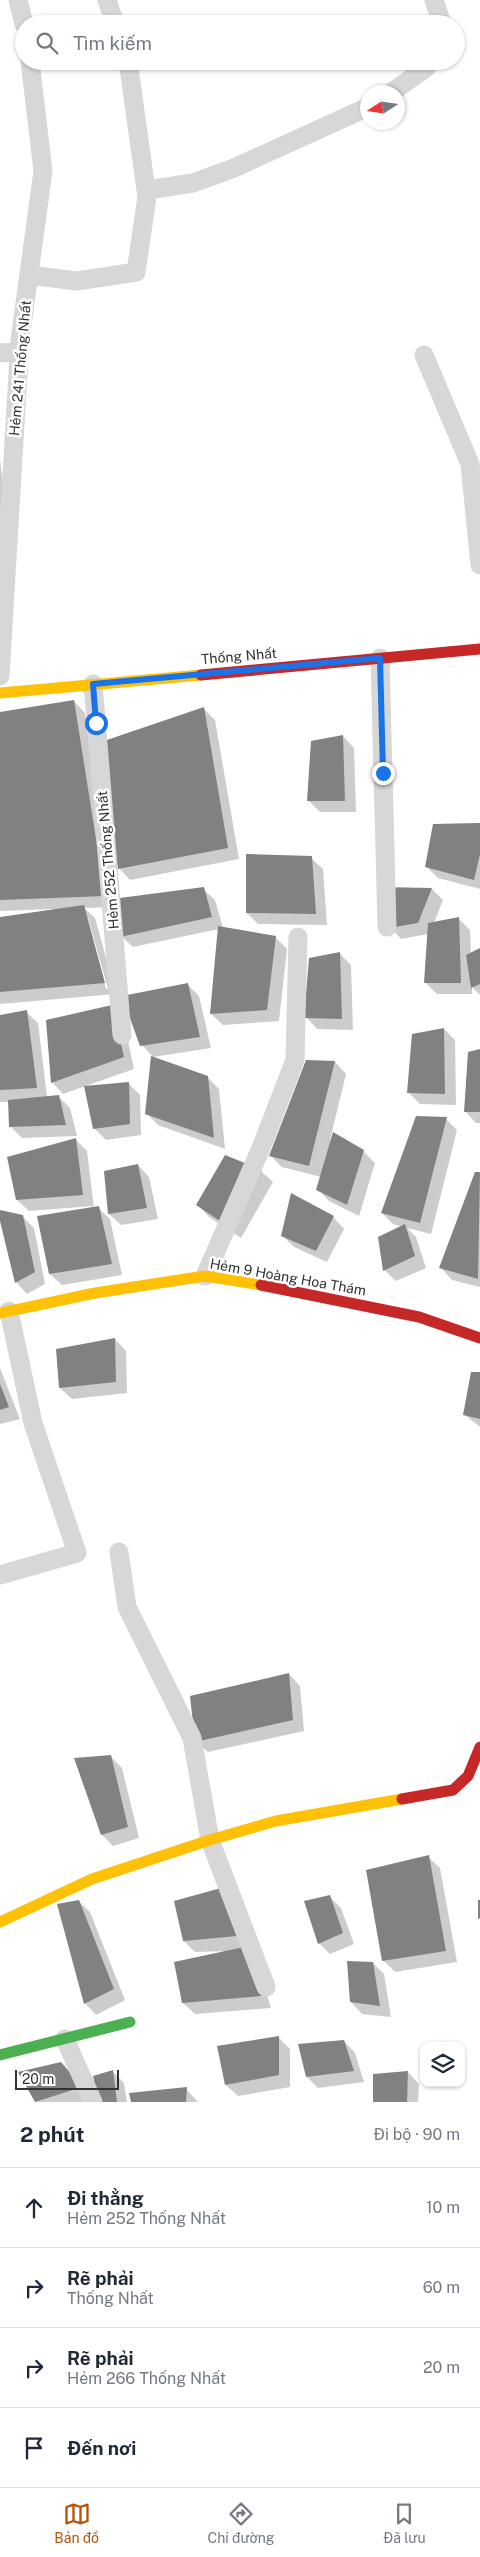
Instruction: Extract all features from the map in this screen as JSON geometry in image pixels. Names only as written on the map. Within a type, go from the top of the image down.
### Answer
[{"type":"street","name":"Thống Nhất","points":[[0,693],[480,649]]},
{"type":"street","name":"Hẻm 9 Hoàng Hoa Thám","points":[[5,1312],[95,1293],[205,1276],[296,1291],[419,1317],[480,1338]]},
{"type":"street","points":[[0,1922],[92,1879],[210,1840],[276,1821],[453,1790],[468,1776],[480,1747]]},
{"type":"street","points":[[0,2055],[130,2022]]},
{"type":"lane","points":[[18,0],[22,15]]},
{"type":"lane","points":[[107,0],[112,15]]},
{"type":"lane","points":[[434,0],[439,15]]},
{"type":"lane","name":"Hẻm 241 Thống Nhất","points":[[0,676],[19,352],[43,171],[31,70]]},
{"type":"lane","points":[[29,275],[77,280],[136,272],[147,190],[129,70]]},
{"type":"lane","points":[[402,85],[423,70]]},
{"type":"lane","points":[[147,190],[193,183],[234,168],[360,111]]},
{"type":"lane","points":[[0,353],[19,352]]},
{"type":"lane","points":[[424,354],[470,464],[480,565]]},
{"type":"lane","points":[[380,658],[387,927]]},
{"type":"lane","name":"Hẻm 252 Thống Nhất","points":[[93,684],[122,1035]]},
{"type":"lane","points":[[205,1276],[261,1148],[295,1060],[298,937]]},
{"type":"lane","points":[[0,1575],[77,1553],[33,1423],[5,1312]]},
{"type":"lane","points":[[119,1552],[127,1607],[192,1738],[210,1840],[266,1987]]},
{"type":"lane","points":[[65,2039],[93,2102]]},
{"type":"building","points":[[74,700],[105,896],[0,900],[0,712]]},
{"type":"building","points":[[204,707],[228,848],[118,869],[95,744]]},
{"type":"building","points":[[343,735],[345,801],[307,801],[311,741]]},
{"type":"building","points":[[480,823],[480,854],[474,880],[425,867],[433,824]]},
{"type":"building","points":[[246,854],[312,856],[316,914],[246,913]]},
{"type":"building","points":[[204,887],[212,917],[120,937],[112,899]]},
{"type":"building","points":[[380,887],[432,888],[418,923],[389,928]]},
{"type":"building","points":[[84,905],[105,983],[0,992],[0,917]]},
{"type":"building","points":[[459,917],[461,983],[424,983],[428,923]]},
{"type":"building","points":[[218,926],[276,936],[267,1010],[210,1014]]},
{"type":"building","points":[[480,948],[480,984],[471,988],[466,955]]},
{"type":"building","points":[[340,952],[342,1019],[304,1018],[309,958]]},
{"type":"building","points":[[188,983],[200,1037],[140,1046],[122,996]]},
{"type":"building","points":[[112,1005],[124,1057],[51,1083],[46,1020]]},
{"type":"building","points":[[27,1010],[37,1088],[0,1090],[0,1015]]},
{"type":"building","points":[[444,1028],[445,1094],[407,1093],[412,1034]]},
{"type":"building","points":[[480,1049],[480,1112],[464,1112],[468,1052]]},
{"type":"building","points":[[151,1056],[208,1076],[214,1138],[145,1114]]},
{"type":"building","points":[[306,1060],[335,1061],[309,1166],[269,1156]]},
{"type":"building","points":[[129,1082],[130,1124],[93,1129],[84,1086]]},
{"type":"building","points":[[59,1095],[66,1125],[9,1127],[8,1100]]},
{"type":"building","points":[[416,1116],[447,1117],[420,1223],[381,1213]]},
{"type":"building","points":[[333,1132],[364,1150],[347,1205],[316,1190]]},
{"type":"building","points":[[76,1138],[83,1195],[16,1200],[7,1157]]},
{"type":"building","points":[[225,1155],[262,1170],[229,1227],[196,1205]]},
{"type":"building","points":[[138,1164],[147,1208],[108,1214],[104,1171]]},
{"type":"building","points":[[475,1172],[480,1172],[478,1279],[439,1268]]},
{"type":"building","points":[[291,1193],[334,1216],[316,1251],[281,1236]]},
{"type":"building","points":[[99,1206],[112,1264],[49,1274],[37,1216]]},
{"type":"building","points":[[0,1210],[23,1215],[35,1272],[15,1283],[0,1221]]},
{"type":"building","points":[[405,1224],[415,1256],[383,1271],[378,1237]]},
{"type":"building","points":[[115,1338],[116,1382],[59,1388],[56,1349]]},
{"type":"building","points":[[471,1372],[480,1372],[480,1419],[463,1415]]},
{"type":"building","points":[[0,1384],[9,1407],[0,1410]]},
{"type":"building","points":[[289,1673],[293,1720],[195,1742],[190,1696]]},
{"type":"building","points":[[111,1755],[128,1827],[101,1835],[74,1758]]},
{"type":"building","points":[[429,1855],[446,1951],[382,1961],[366,1870]]},
{"type":"building","points":[[221,1888],[248,1935],[183,1941],[174,1901]]},
{"type":"building","points":[[330,1895],[343,1933],[318,1944],[304,1901]]},
{"type":"building","points":[[79,1900],[114,1989],[84,2004],[57,1904]]},
{"type":"building","points":[[478,1900],[480,1900],[480,1918],[478,1919]]},
{"type":"building","points":[[244,1947],[261,1996],[182,2003],[174,1962]]},
{"type":"building","points":[[347,1961],[373,1962],[380,2006],[350,2002]]},
{"type":"building","points":[[279,2036],[279,2075],[225,2085],[217,2046]]},
{"type":"building","points":[[344,2040],[354,2071],[306,2077],[298,2044]]},
{"type":"building","points":[[61,2062],[82,2087],[35,2102],[18,2072]]},
{"type":"building","points":[[113,2070],[117,2102],[99,2102],[93,2076]]},
{"type":"building","points":[[408,2071],[407,2102],[373,2102],[373,2074]]},
{"type":"building","points":[[187,2087],[186,2102],[131,2102],[129,2093]]},
{"type":"traffic: fast","points":[[0,2055],[130,2022]]},
{"type":"traffic: slow","points":[[0,693],[201,675]]},
{"type":"traffic: slow","points":[[0,1313],[95,1293],[205,1276],[261,1285]]},
{"type":"traffic: slow","points":[[0,1922],[92,1879],[210,1840],[276,1821],[402,1799]]},
{"type":"traffic: jam","points":[[201,675],[480,649]]},
{"type":"traffic: jam","points":[[261,1285],[419,1317],[480,1338]]},
{"type":"traffic: jam","points":[[402,1799],[453,1790],[468,1776],[480,1747]]},
{"type":"route","points":[[96,723],[93,684],[380,658],[383,773]]}]
